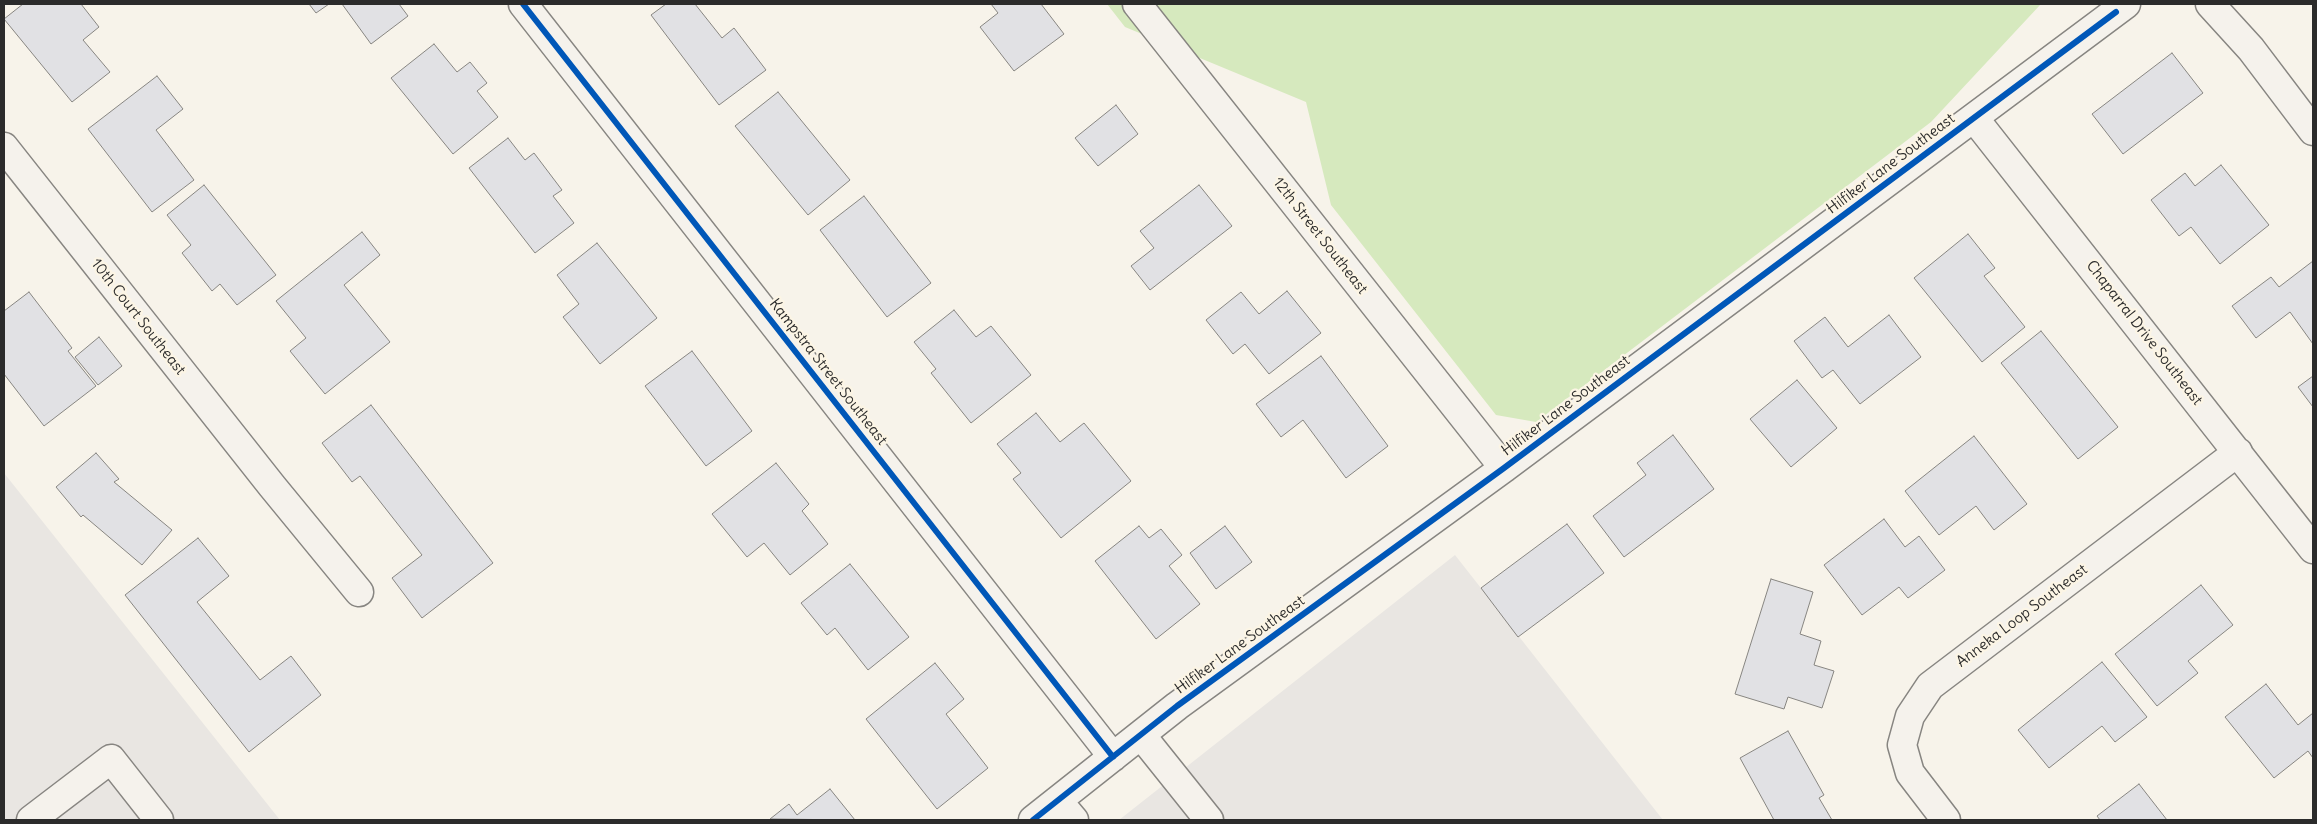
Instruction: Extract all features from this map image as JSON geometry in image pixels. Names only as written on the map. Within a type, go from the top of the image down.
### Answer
[{"type":"street","name":"Kampstra Street Southeast","points":[[523,4],[1113,757]]},
{"type":"street","name":"12th Street Southeast","points":[[1136,4],[1504,468]]},
{"type":"street","points":[[2210,4],[2251,49],[2313,131]]},
{"type":"street","name":"Hilfiker Lane Southeast","points":[[1033,820],[1066,810],[1113,757],[1177,706],[1504,468],[2121,8]]},
{"type":"street","name":"Chaparral Drive Southeast","points":[[1974,118],[2313,549]]},
{"type":"street","name":"10th Court Southeast","points":[[4,147],[272,486],[359,592]]},
{"type":"street","name":"Anneka Loop Southeast","points":[[1946,820],[1910,774],[1902,745],[1910,716],[1930,686],[2238,452]]},
{"type":"street","points":[[1141,735],[1210,820]]},
{"type":"street","points":[[31,820],[111,759],[159,820]]},
{"type":"shaded area","points":[[4,473],[280,820],[4,820]]},
{"type":"shaded area","points":[[1455,555],[1663,820],[1119,820]]},
{"type":"green space","points":[[1107,4],[2041,4],[1931,122],[1536,422],[1496,415],[1331,205],[1306,102],[1125,27]]},
{"type":"building","points":[[23,4],[81,4],[99,27],[83,40],[110,72],[72,102],[4,19]]},
{"type":"building","points":[[309,4],[329,4],[316,13]]},
{"type":"building","points":[[342,4],[399,4],[408,16],[371,44]]},
{"type":"building","points":[[666,4],[695,4],[722,38],[734,28],[766,70],[719,105],[651,15]]},
{"type":"building","points":[[991,4],[1041,4],[1064,34],[1014,71],[980,27],[998,13]]},
{"type":"building","points":[[434,44],[457,72],[470,62],[487,83],[477,91],[498,117],[453,154],[391,78]]},
{"type":"building","points":[[2172,53],[2203,93],[2123,154],[2092,114]]},
{"type":"building","points":[[157,76],[183,109],[156,130],[194,180],[152,212],[88,129]]},
{"type":"building","points":[[778,92],[850,180],[808,215],[735,126]]},
{"type":"building","points":[[1116,105],[1138,134],[1098,166],[1075,138]]},
{"type":"building","points":[[508,138],[525,160],[534,153],[562,190],[553,196],[574,223],[535,253],[469,168]]},
{"type":"building","points":[[2221,165],[2269,225],[2220,264],[2191,227],[2179,236],[2151,200],[2185,173],[2195,186]]},
{"type":"building","points":[[204,185],[276,275],[237,305],[220,284],[212,291],[182,253],[191,245],[167,215]]},
{"type":"building","points":[[1199,185],[1232,226],[1150,290],[1131,266],[1154,248],[1140,231]]},
{"type":"building","points":[[864,196],[931,283],[887,317],[820,230]]},
{"type":"building","points":[[362,232],[380,255],[344,285],[390,342],[325,394],[290,351],[306,338],[276,301]]},
{"type":"building","points":[[1968,234],[1995,268],[1984,276],[2025,327],[1982,362],[1914,278]]},
{"type":"building","points":[[597,243],[657,318],[600,364],[563,317],[579,304],[557,275]]},
{"type":"building","points":[[2313,261],[2313,344],[2290,312],[2256,338],[2232,306],[2271,277],[2279,287]]},
{"type":"building","points":[[1287,291],[1321,333],[1269,374],[1245,344],[1233,354],[1206,320],[1241,292],[1259,314]]},
{"type":"building","points":[[29,292],[72,348],[68,351],[96,386],[44,426],[4,374],[4,311]]},
{"type":"building","points":[[954,310],[976,337],[991,326],[1031,375],[971,423],[931,373],[936,369],[914,342]]},
{"type":"building","points":[[1889,315],[1921,357],[1860,404],[1833,370],[1822,378],[1794,341],[1825,317],[1848,347]]},
{"type":"building","points":[[2041,331],[2118,427],[2078,459],[2001,363]]},
{"type":"building","points":[[99,337],[122,366],[98,385],[75,357]]},
{"type":"building","points":[[692,351],[752,431],[706,466],[645,386]]},
{"type":"building","points":[[1321,356],[1388,446],[1346,478],[1303,420],[1281,437],[1256,404]]},
{"type":"building","points":[[2313,376],[2313,407],[2298,387]]},
{"type":"building","points":[[1797,380],[1837,428],[1791,467],[1750,419]]},
{"type":"building","points":[[371,405],[493,563],[422,618],[392,578],[422,555],[360,476],[352,482],[322,443]]},
{"type":"building","points":[[1036,413],[1060,442],[1084,423],[1131,481],[1061,538],[1013,479],[1021,473],[997,444]]},
{"type":"building","points":[[1673,435],[1714,489],[1624,557],[1593,516],[1646,475],[1637,463]]},
{"type":"building","points":[[1974,436],[2027,504],[1994,530],[1976,506],[1939,535],[1905,491]]},
{"type":"building","points":[[96,453],[119,479],[114,482],[172,530],[142,565],[83,515],[81,517],[56,487]]},
{"type":"building","points":[[776,463],[809,504],[802,511],[828,544],[790,575],[764,543],[747,557],[712,514]]},
{"type":"building","points":[[1884,519],[1905,547],[1919,536],[1945,570],[1908,598],[1899,587],[1862,615],[1824,565]]},
{"type":"building","points":[[1567,524],[1604,573],[1518,637],[1481,588]]},
{"type":"building","points":[[1139,526],[1149,538],[1161,529],[1182,555],[1169,566],[1200,604],[1156,639],[1095,561]]},
{"type":"building","points":[[1225,526],[1252,562],[1216,589],[1190,553]]},
{"type":"building","points":[[198,538],[229,576],[197,602],[260,680],[291,656],[321,695],[249,752],[125,595]]},
{"type":"building","points":[[850,564],[909,637],[868,670],[835,628],[827,635],[801,603]]},
{"type":"building","points":[[1771,579],[1813,592],[1800,634],[1821,641],[1814,665],[1834,671],[1822,708],[1788,697],[1784,709],[1735,694]]},
{"type":"building","points":[[2201,585],[2233,625],[2188,661],[2198,673],[2157,706],[2115,654]]},
{"type":"building","points":[[2102,662],[2147,717],[2115,742],[2102,726],[2049,768],[2018,730]]},
{"type":"building","points":[[935,663],[964,699],[946,714],[988,768],[937,809],[866,719]]},
{"type":"building","points":[[2266,684],[2298,725],[2313,713],[2313,758],[2308,751],[2274,778],[2225,717]]},
{"type":"building","points":[[1788,731],[1824,795],[1819,798],[1832,820],[1774,820],[1740,758]]},
{"type":"building","points":[[2139,784],[2167,820],[2100,820],[2097,816]]},
{"type":"building","points":[[830,789],[855,820],[770,819],[789,804],[797,815]]},
{"type":"cycle path","points":[[523,4],[1113,757]]},
{"type":"cycle path","points":[[1033,820],[1177,706],[1504,468],[2116,12]]}]
